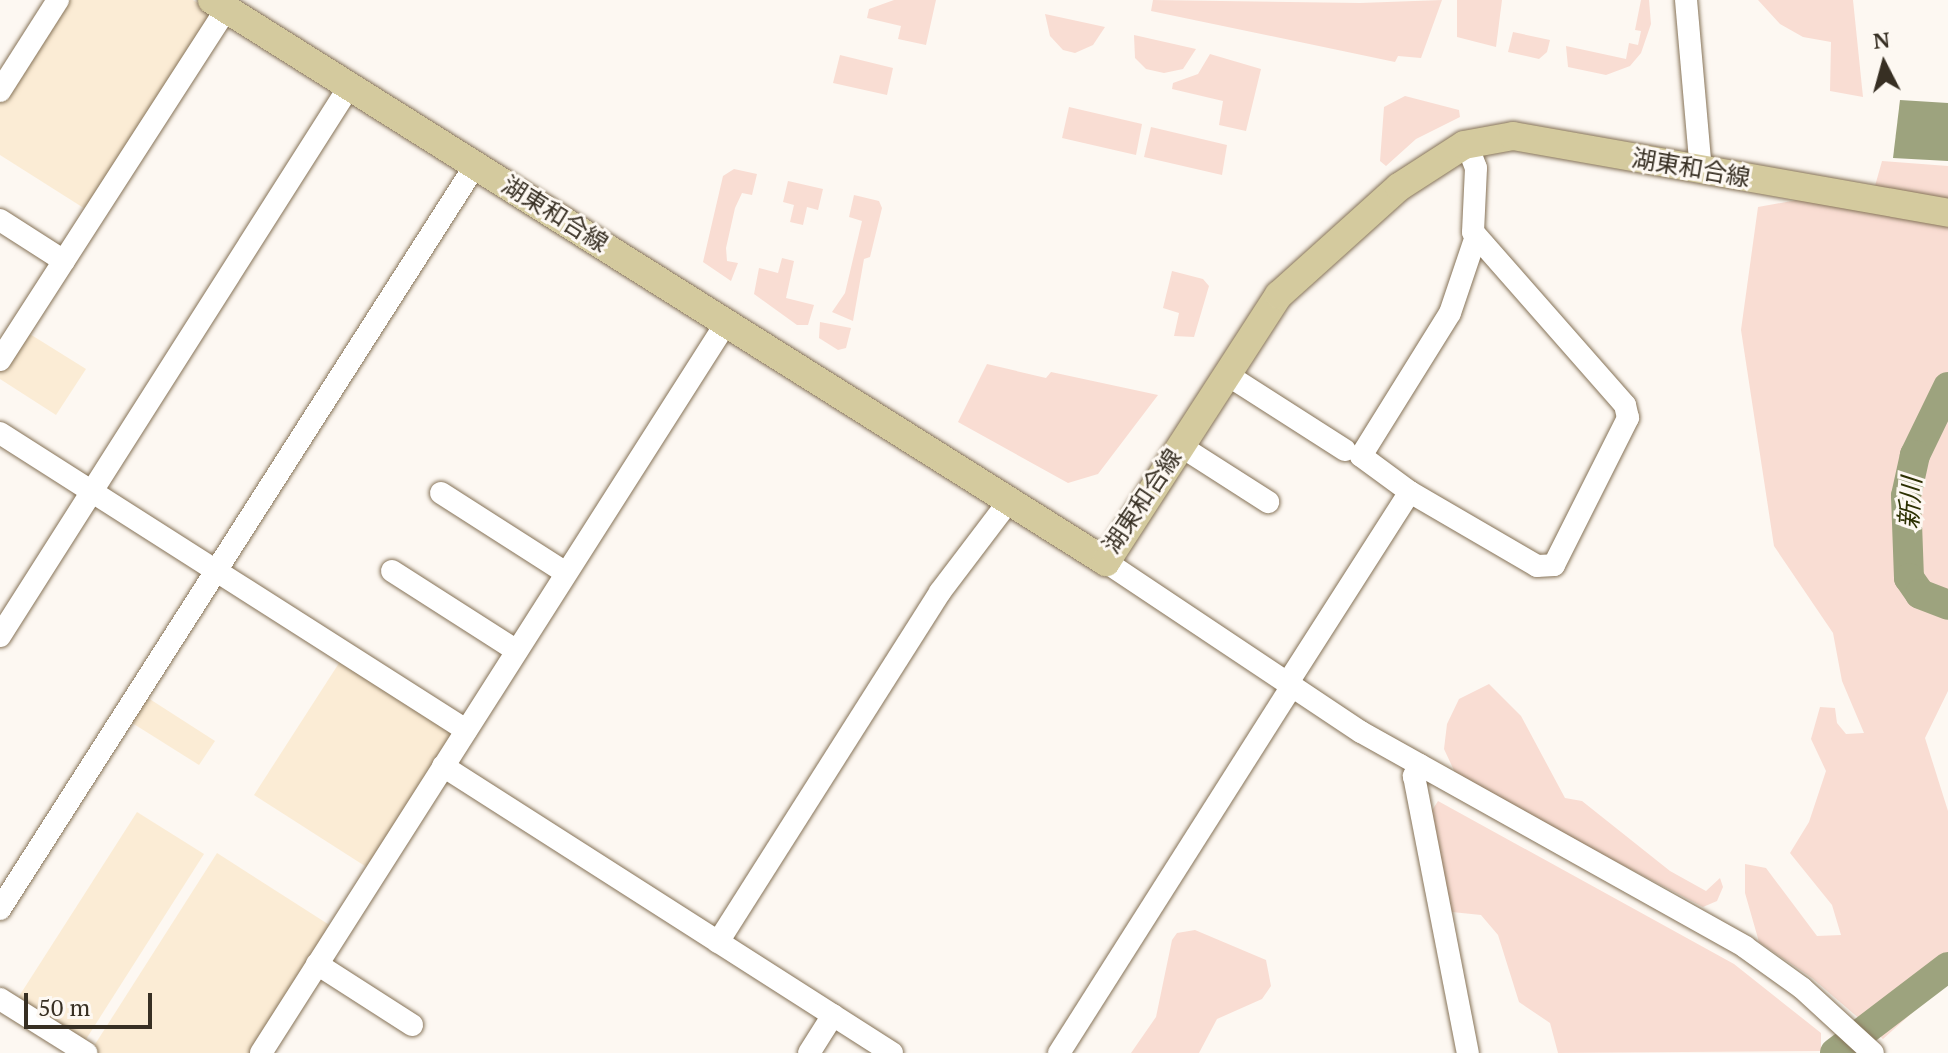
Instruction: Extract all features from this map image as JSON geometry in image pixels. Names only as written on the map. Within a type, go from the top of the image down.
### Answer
[{"type":"main road","name":"湖東和合線","points":[[219,5],[1106,562],[1179,445],[1289,283],[1408,179],[1467,144],[1513,136],[1948,213]]},
{"type":"street","points":[[0,91],[58,0]]},
{"type":"street","points":[[1686,0],[1701,170]]},
{"type":"street","points":[[0,360],[64,261],[219,5]]},
{"type":"street","points":[[0,636],[349,87]]},
{"type":"street","points":[[1467,144],[1476,168],[1476,236],[1450,313],[1361,456],[1410,492],[1537,566],[1554,565],[1628,418],[1625,405],[1476,236]]},
{"type":"street","points":[[0,909],[476,164]]},
{"type":"street","points":[[0,220],[64,261]]},
{"type":"street","points":[[261,1053],[726,323]]},
{"type":"street","points":[[1226,374],[1345,450]]},
{"type":"street","points":[[0,433],[466,730]]},
{"type":"street","points":[[1179,445],[1268,502]]},
{"type":"street","points":[[1059,1053],[1410,492]]},
{"type":"street","points":[[441,493],[566,573]]},
{"type":"street","points":[[718,942],[940,592],[1009,501]]},
{"type":"street","points":[[1106,562],[1289,686],[1420,765],[1726,935],[1837,1019],[1873,1053]]},
{"type":"street","points":[[392,571],[517,651]]},
{"type":"street","points":[[1420,765],[1414,776],[1468,1053]]},
{"type":"street","points":[[443,766],[892,1053]]},
{"type":"street","points":[[317,964],[412,1025]]},
{"type":"street","points":[[0,999],[86,1053]]},
{"type":"street","points":[[809,1053],[833,1015]]},
{"type":"shaded area","points":[[63,0],[193,0],[216,15],[90,212],[0,155],[0,98]]},
{"type":"shaded area","points":[[894,0],[936,0],[926,45],[898,39],[901,26],[867,18],[869,9]]},
{"type":"shaded area","points":[[1153,0],[1360,3],[1442,0],[1421,58],[1398,56],[1395,62],[1151,11]]},
{"type":"shaded area","points":[[1457,0],[1502,0],[1496,47],[1457,37]]},
{"type":"shaded area","points":[[1641,0],[1649,0],[1651,24],[1641,53],[1630,66],[1606,75],[1568,67],[1566,46],[1626,59],[1629,43],[1638,45],[1641,31],[1635,30]]},
{"type":"shaded area","points":[[1758,0],[1853,0],[1863,97],[1830,91],[1831,42],[1803,37],[1780,24]]},
{"type":"shaded area","points":[[1045,14],[1105,27],[1093,45],[1075,53],[1063,50],[1050,36]]},
{"type":"shaded area","points":[[1513,32],[1550,40],[1547,52],[1539,59],[1508,52]]},
{"type":"shaded area","points":[[1134,35],[1196,49],[1183,69],[1164,73],[1146,69],[1135,58]]},
{"type":"shaded area","points":[[1210,54],[1261,69],[1246,131],[1219,125],[1223,101],[1172,89],[1173,83],[1198,74]]},
{"type":"shaded area","points":[[840,55],[893,68],[887,95],[833,83]]},
{"type":"shaded area","points":[[1405,96],[1459,110],[1460,117],[1416,139],[1386,166],[1380,161],[1384,107]]},
{"type":"shaded area","points":[[1900,100],[1948,103],[1948,161],[1893,158]]},
{"type":"shaded area","points":[[1069,107],[1142,124],[1136,155],[1062,138]]},
{"type":"shaded area","points":[[1151,127],[1227,145],[1222,175],[1144,157]]},
{"type":"shaded area","points":[[1882,161],[1948,166],[1948,691],[1925,738],[1948,811],[1948,972],[1943,985],[1883,1039],[1812,978],[1759,942],[1745,893],[1745,864],[1766,868],[1817,936],[1841,935],[1832,905],[1790,853],[1809,822],[1826,771],[1811,739],[1820,707],[1835,708],[1837,723],[1846,734],[1864,733],[1842,681],[1833,633],[1774,546],[1741,330],[1758,207],[1875,186]]},
{"type":"shaded area","points":[[734,169],[757,174],[752,195],[742,193],[735,208],[726,248],[727,261],[738,263],[731,281],[703,262],[723,176]]},
{"type":"shaded area","points":[[788,181],[823,189],[818,210],[807,207],[803,225],[790,222],[794,205],[783,202]]},
{"type":"shaded area","points":[[854,195],[879,201],[882,208],[870,257],[864,259],[853,321],[832,312],[845,293],[862,221],[849,217]]},
{"type":"shaded area","points":[[782,258],[794,261],[786,298],[814,305],[808,325],[797,325],[754,294],[759,268],[778,273]]},
{"type":"shaded area","points":[[1172,271],[1203,279],[1209,286],[1194,337],[1174,336],[1179,313],[1163,308]]},
{"type":"shaded area","points":[[820,322],[851,328],[846,348],[838,350],[819,338]]},
{"type":"shaded area","points":[[25,331],[86,369],[56,415],[0,379],[0,370]]},
{"type":"shaded area","points":[[987,364],[1046,378],[1051,372],[1158,395],[1098,474],[1068,483],[958,422]]},
{"type":"shaded area","points":[[341,660],[454,732],[368,868],[254,795]]},
{"type":"shaded area","points":[[1489,684],[1521,716],[1565,798],[1582,801],[1670,871],[1706,891],[1720,878],[1723,887],[1717,901],[1703,907],[1458,779],[1444,749],[1447,724],[1459,699]]},
{"type":"shaded area","points":[[145,696],[215,741],[199,765],[129,721]]},
{"type":"shaded area","points":[[1438,801],[1734,964],[1821,1033],[1821,1051],[1558,1053],[1550,1023],[1519,1002],[1498,935],[1481,915],[1452,912],[1431,812]]},
{"type":"shaded area","points":[[137,812],[204,854],[83,1044],[16,1001]]},
{"type":"shaded area","points":[[217,853],[331,926],[250,1053],[98,1053],[92,1049]]},
{"type":"shaded area","points":[[1195,930],[1266,960],[1271,986],[1262,999],[1217,1019],[1199,1053],[1131,1053],[1156,1017],[1172,940],[1177,933]]},
{"type":"waterway","name":"新川","points":[[1948,387],[1915,455],[1906,496],[1909,578],[1920,594],[1948,605]]},
{"type":"waterway","name":"新川","points":[[1835,1053],[1948,967]]}]
